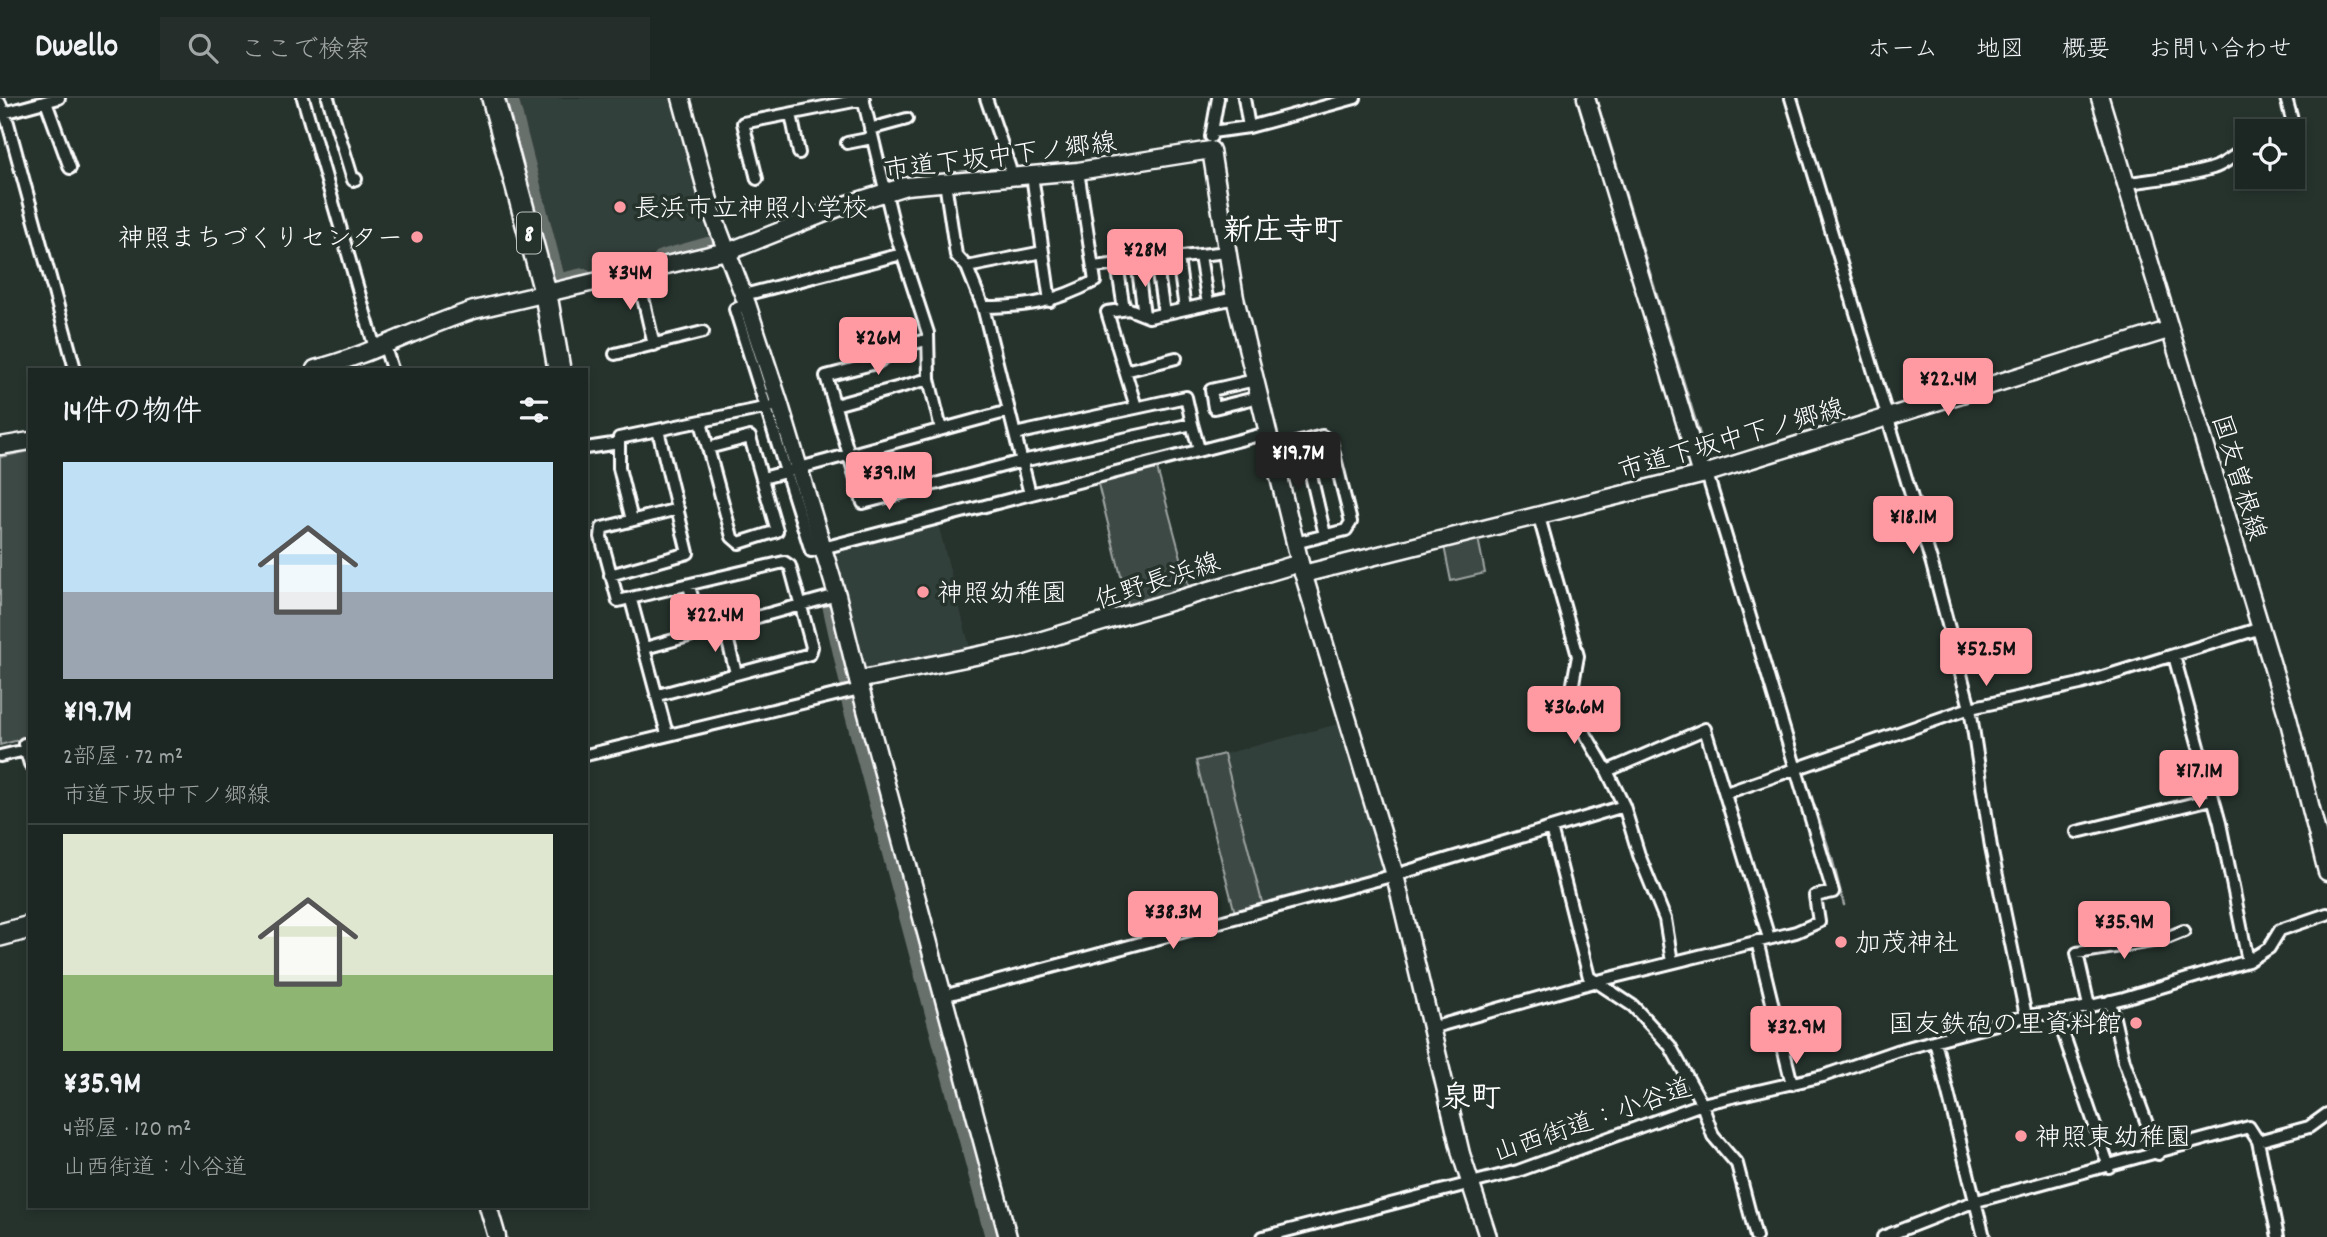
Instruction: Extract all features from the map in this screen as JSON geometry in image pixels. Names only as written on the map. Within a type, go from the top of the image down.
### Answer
[{"type":"highway","name":"8","points":[[481,98],[540,296],[547,368]]},
{"type":"highway","name":"8","points":[[493,98],[559,368]]},
{"type":"highway","points":[[0,920],[28,913]]},
{"type":"highway","points":[[0,935],[28,928]]},
{"type":"street","points":[[59,98],[1,110],[75,368]]},
{"type":"street","points":[[681,98],[793,470],[818,549],[837,595],[1008,1237]]},
{"type":"street","points":[[757,178],[743,123],[864,98],[884,192],[928,332],[926,340],[929,379],[941,429]]},
{"type":"street","points":[[986,98],[1013,177]]},
{"type":"street","points":[[1218,98],[1211,150],[1235,298],[1269,442],[1302,568],[1395,875],[1431,1028],[1488,1237]]},
{"type":"street","points":[[1244,98],[1249,127]]},
{"type":"street","points":[[1212,132],[1249,127],[1355,98]]},
{"type":"street","points":[[1431,1028],[1819,922],[1815,896],[1833,892],[1709,473],[1586,98]]},
{"type":"street","points":[[1791,98],[1888,418],[1970,708],[1990,847],[2025,1016]]},
{"type":"street","name":"国友曽根線","points":[[2100,98],[2168,330],[2261,628],[2327,872]]},
{"type":"street","points":[[2286,98],[2292,119]]},
{"type":"street","points":[[356,179],[353,180],[328,100],[305,104],[380,346],[391,368]]},
{"type":"street","points":[[46,102],[70,168]]},
{"type":"street","points":[[791,114],[799,153]]},
{"type":"street","points":[[847,143],[907,119]]},
{"type":"street","name":"市道下坂中下ノ郷線","points":[[318,368],[442,320],[726,250],[884,192],[945,182],[1078,172],[1211,150]]},
{"type":"street","points":[[2124,184],[2212,169],[2230,161],[2235,155]]},
{"type":"street","points":[[983,307],[1027,307],[1050,301],[1095,281],[1078,172]]},
{"type":"street","points":[[1032,175],[1050,301]]},
{"type":"street","points":[[945,182],[957,255],[967,267],[983,307],[1030,494]]},
{"type":"street","points":[[967,267],[1043,252]]},
{"type":"street","points":[[1093,267],[1227,252]]},
{"type":"street","points":[[744,303],[902,254]]},
{"type":"street","points":[[1200,256],[1208,304]]},
{"type":"street","points":[[1178,258],[1185,309]]},
{"type":"street","points":[[1156,260],[1164,314]]},
{"type":"street","points":[[1137,262],[1144,315]]},
{"type":"street","points":[[1117,264],[1124,309]]},
{"type":"street","points":[[637,272],[654,345]]},
{"type":"street","points":[[1136,407],[1108,312],[1124,309],[1144,315],[1164,314],[1235,298]]},
{"type":"street","name":"市道下坂中下ノ郷線","points":[[1302,568],[1539,517],[1709,473],[2168,330]]},
{"type":"street","points":[[615,354],[703,332]]},
{"type":"street","points":[[926,340],[900,347],[876,363],[826,376],[863,503],[1022,461],[1192,424]]},
{"type":"street","points":[[1125,371],[1176,358]]},
{"type":"street","points":[[835,405],[929,379]]},
{"type":"street","points":[[1255,380],[1211,390],[1214,408],[1259,397]]},
{"type":"street","points":[[1015,434],[1186,397],[1199,449]]},
{"type":"street","points":[[632,520],[619,468],[619,438],[774,407]]},
{"type":"street","points":[[763,478],[1009,411]]},
{"type":"street","points":[[701,422],[708,448],[736,542],[743,543],[777,531],[750,437],[708,448]]},
{"type":"street","points":[[610,575],[688,553],[658,430]]},
{"type":"street","points":[[818,549],[1199,449],[1303,441],[1322,436],[1331,442],[1351,522],[1346,530],[1295,543]]},
{"type":"street","points":[[0,446],[28,440]]},
{"type":"street","points":[[1303,441],[1325,535]]},
{"type":"street","points":[[588,448],[619,443]]},
{"type":"street","points":[[658,695],[810,654],[812,647],[790,566],[784,562],[618,601],[600,531],[605,526],[678,509]]},
{"type":"street","points":[[1539,517],[1578,656],[1570,700],[1572,711],[1624,806],[1639,855],[1665,919],[1672,962]]},
{"type":"street","name":"佐野長浜線","points":[[859,685],[1019,647],[1302,568]]},
{"type":"street","points":[[689,586],[702,632]]},
{"type":"street","points":[[645,648],[837,595]]},
{"type":"street","points":[[631,600],[667,734]]},
{"type":"street","points":[[724,626],[736,673]]},
{"type":"street","points":[[1726,793],[1970,708],[2080,684],[2261,628]]},
{"type":"street","points":[[2174,656],[2238,903],[2248,961]]},
{"type":"street","points":[[588,754],[859,685]]},
{"type":"street","points":[[1607,771],[1705,729],[1726,793],[1763,939],[1792,1084]]},
{"type":"street","points":[[0,756],[26,748]]},
{"type":"street","points":[[2077,832],[2212,799]]},
{"type":"street","points":[[943,996],[1395,875],[1624,806]]},
{"type":"street","points":[[1551,828],[1589,977],[1633,1006],[1670,1046],[1702,1104],[1713,1136],[1737,1164],[1756,1237]]},
{"type":"street","name":"山西街道：小谷道","points":[[1263,1237],[1472,1184],[1622,1135],[1702,1104],[1792,1084],[2025,1016],[2110,1001],[2248,961],[2269,948],[2280,930],[2327,914]]},
{"type":"street","points":[[2089,1006],[2077,953],[2164,939],[2184,931]]},
{"type":"street","points":[[2110,1001],[2124,1061],[2158,1154]]},
{"type":"street","points":[[2056,1012],[2109,1167]]},
{"type":"street","points":[[1935,1041],[1973,1202],[1984,1237]]},
{"type":"street","points":[[2259,1141],[2309,1127],[2327,1114]]},
{"type":"street","points":[[1883,1237],[1973,1202],[2158,1154],[2249,1127],[2259,1141],[2278,1237]]},
{"type":"street","points":[[489,1208],[497,1237]]},
{"type":"shaded area","name":"長浜市立神照小学校","points":[[507,98],[670,98],[709,241],[561,280],[520,131],[516,132]]},
{"type":"shaded area","points":[[28,451],[28,738],[0,745],[0,457]]},
{"type":"shaded area","points":[[1156,465],[1189,587],[1129,608],[1097,480]]},
{"type":"shaded area","points":[[937,520],[970,648],[873,670],[865,666],[834,546]]},
{"type":"shaded area","points":[[1478,538],[1485,573],[1451,581],[1444,546]]},
{"type":"shaded area","points":[[1342,723],[1388,872],[1263,906],[1224,754]]},
{"type":"shaded area","points":[[1224,754],[1263,906],[1235,913],[1196,761]]},
{"type":"waterway","points":[[509,98],[556,279],[561,282],[583,277]]},
{"type":"waterway","points":[[1596,98],[1710,467]]},
{"type":"waterway","points":[[662,259],[712,245]]},
{"type":"waterway","points":[[832,609],[848,680]]},
{"type":"waterway","points":[[850,700],[994,1237]]},
{"type":"waterway","points":[[1795,748],[1801,764]]},
{"type":"waterway","points":[[1803,771],[1832,858],[1844,905]]},
{"type":"place","name":"長浜市立神照小学校","points":[[620,207]]},
{"type":"place","name":"神照まちづくりセンター","points":[[417,237]]},
{"type":"place","name":"神照幼稚園","points":[[923,592]]},
{"type":"place","name":"加茂神社","points":[[1841,942]]},
{"type":"place","name":"国友鉄砲の里資料館","points":[[2136,1023]]},
{"type":"place","name":"神照東幼稚園","points":[[2021,1136]]},
{"type":"district","name":"新庄寺町","points":[[1283,229]]},
{"type":"district","name":"泉町","points":[[1471,1096]]}]
